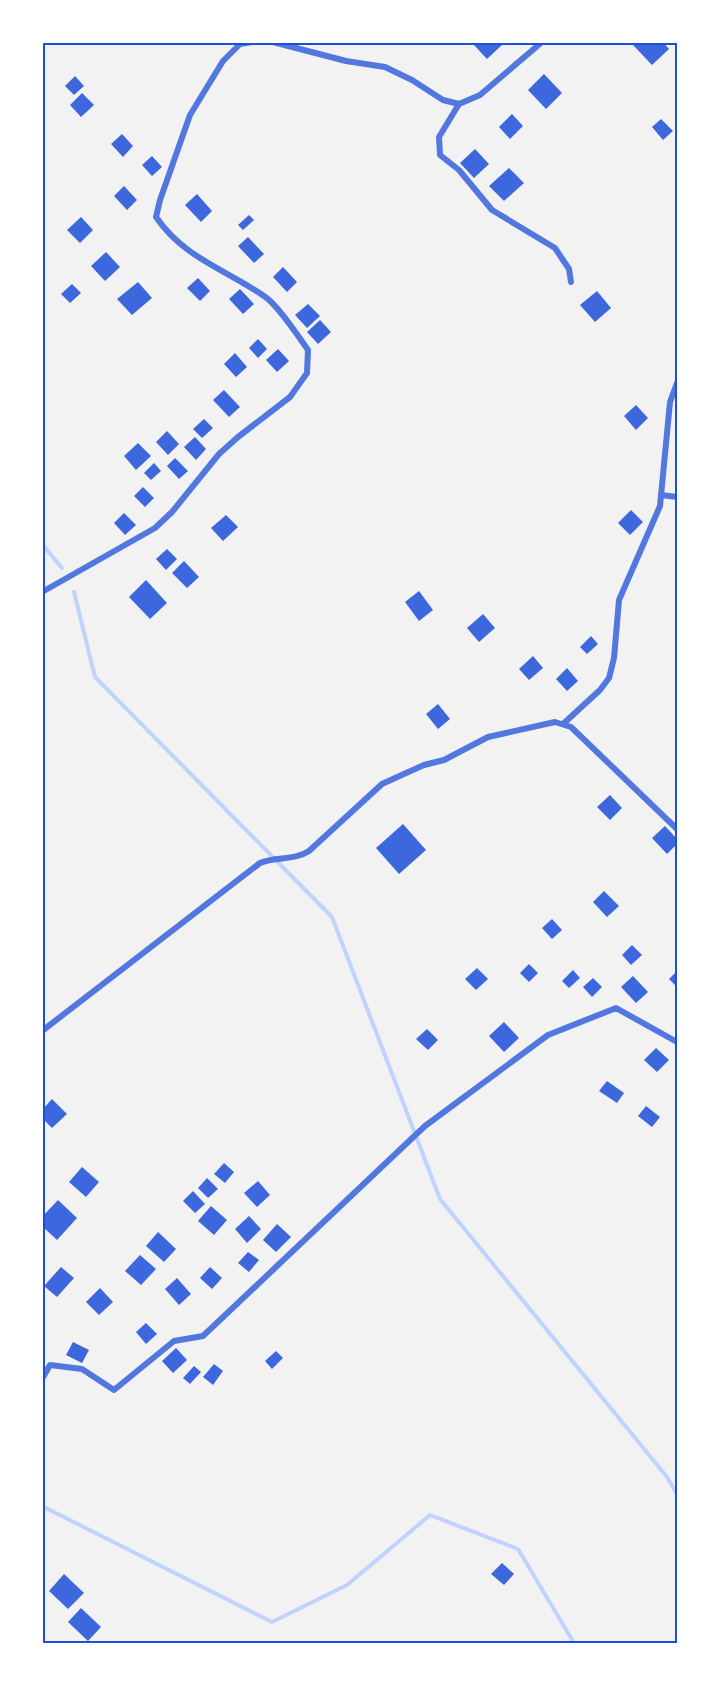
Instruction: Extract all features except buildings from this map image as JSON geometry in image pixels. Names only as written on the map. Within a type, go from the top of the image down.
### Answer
[{"type":"street","points":[[42,592],[155,528],[172,512],[219,454],[290,397],[308,374],[308,350],[267,297],[182,248],[156,217],[190,116],[223,61],[238,43],[252,42]]},
{"type":"street","points":[[275,42],[346,61],[385,67],[412,80],[443,100],[459,104]]},
{"type":"street","points":[[539,43],[480,95],[459,104],[439,137],[440,154],[459,170],[492,210],[555,248],[568,269],[571,282]]},
{"type":"street","points":[[563,724],[600,690],[609,678],[617,637],[619,600],[660,506],[670,402],[677,383]]},
{"type":"street","points":[[662,495],[677,497]]},
{"type":"street","points":[[42,1031],[250,871],[267,860],[301,857],[382,784],[424,765],[444,760],[488,737],[544,723],[555,722],[571,727],[677,829]]},
{"type":"street","points":[[42,1379],[50,1365],[82,1369],[114,1390],[174,1341],[203,1336],[413,1136],[548,1035],[616,1008],[677,1042]]},
{"type":"waterway","points":[[42,544],[62,568]]},
{"type":"waterway","points":[[74,592],[95,677],[332,917],[440,1199],[667,1477],[677,1494]]},
{"type":"waterway","points":[[42,1506],[272,1622],[347,1585],[430,1515],[518,1549],[574,1643]]}]
